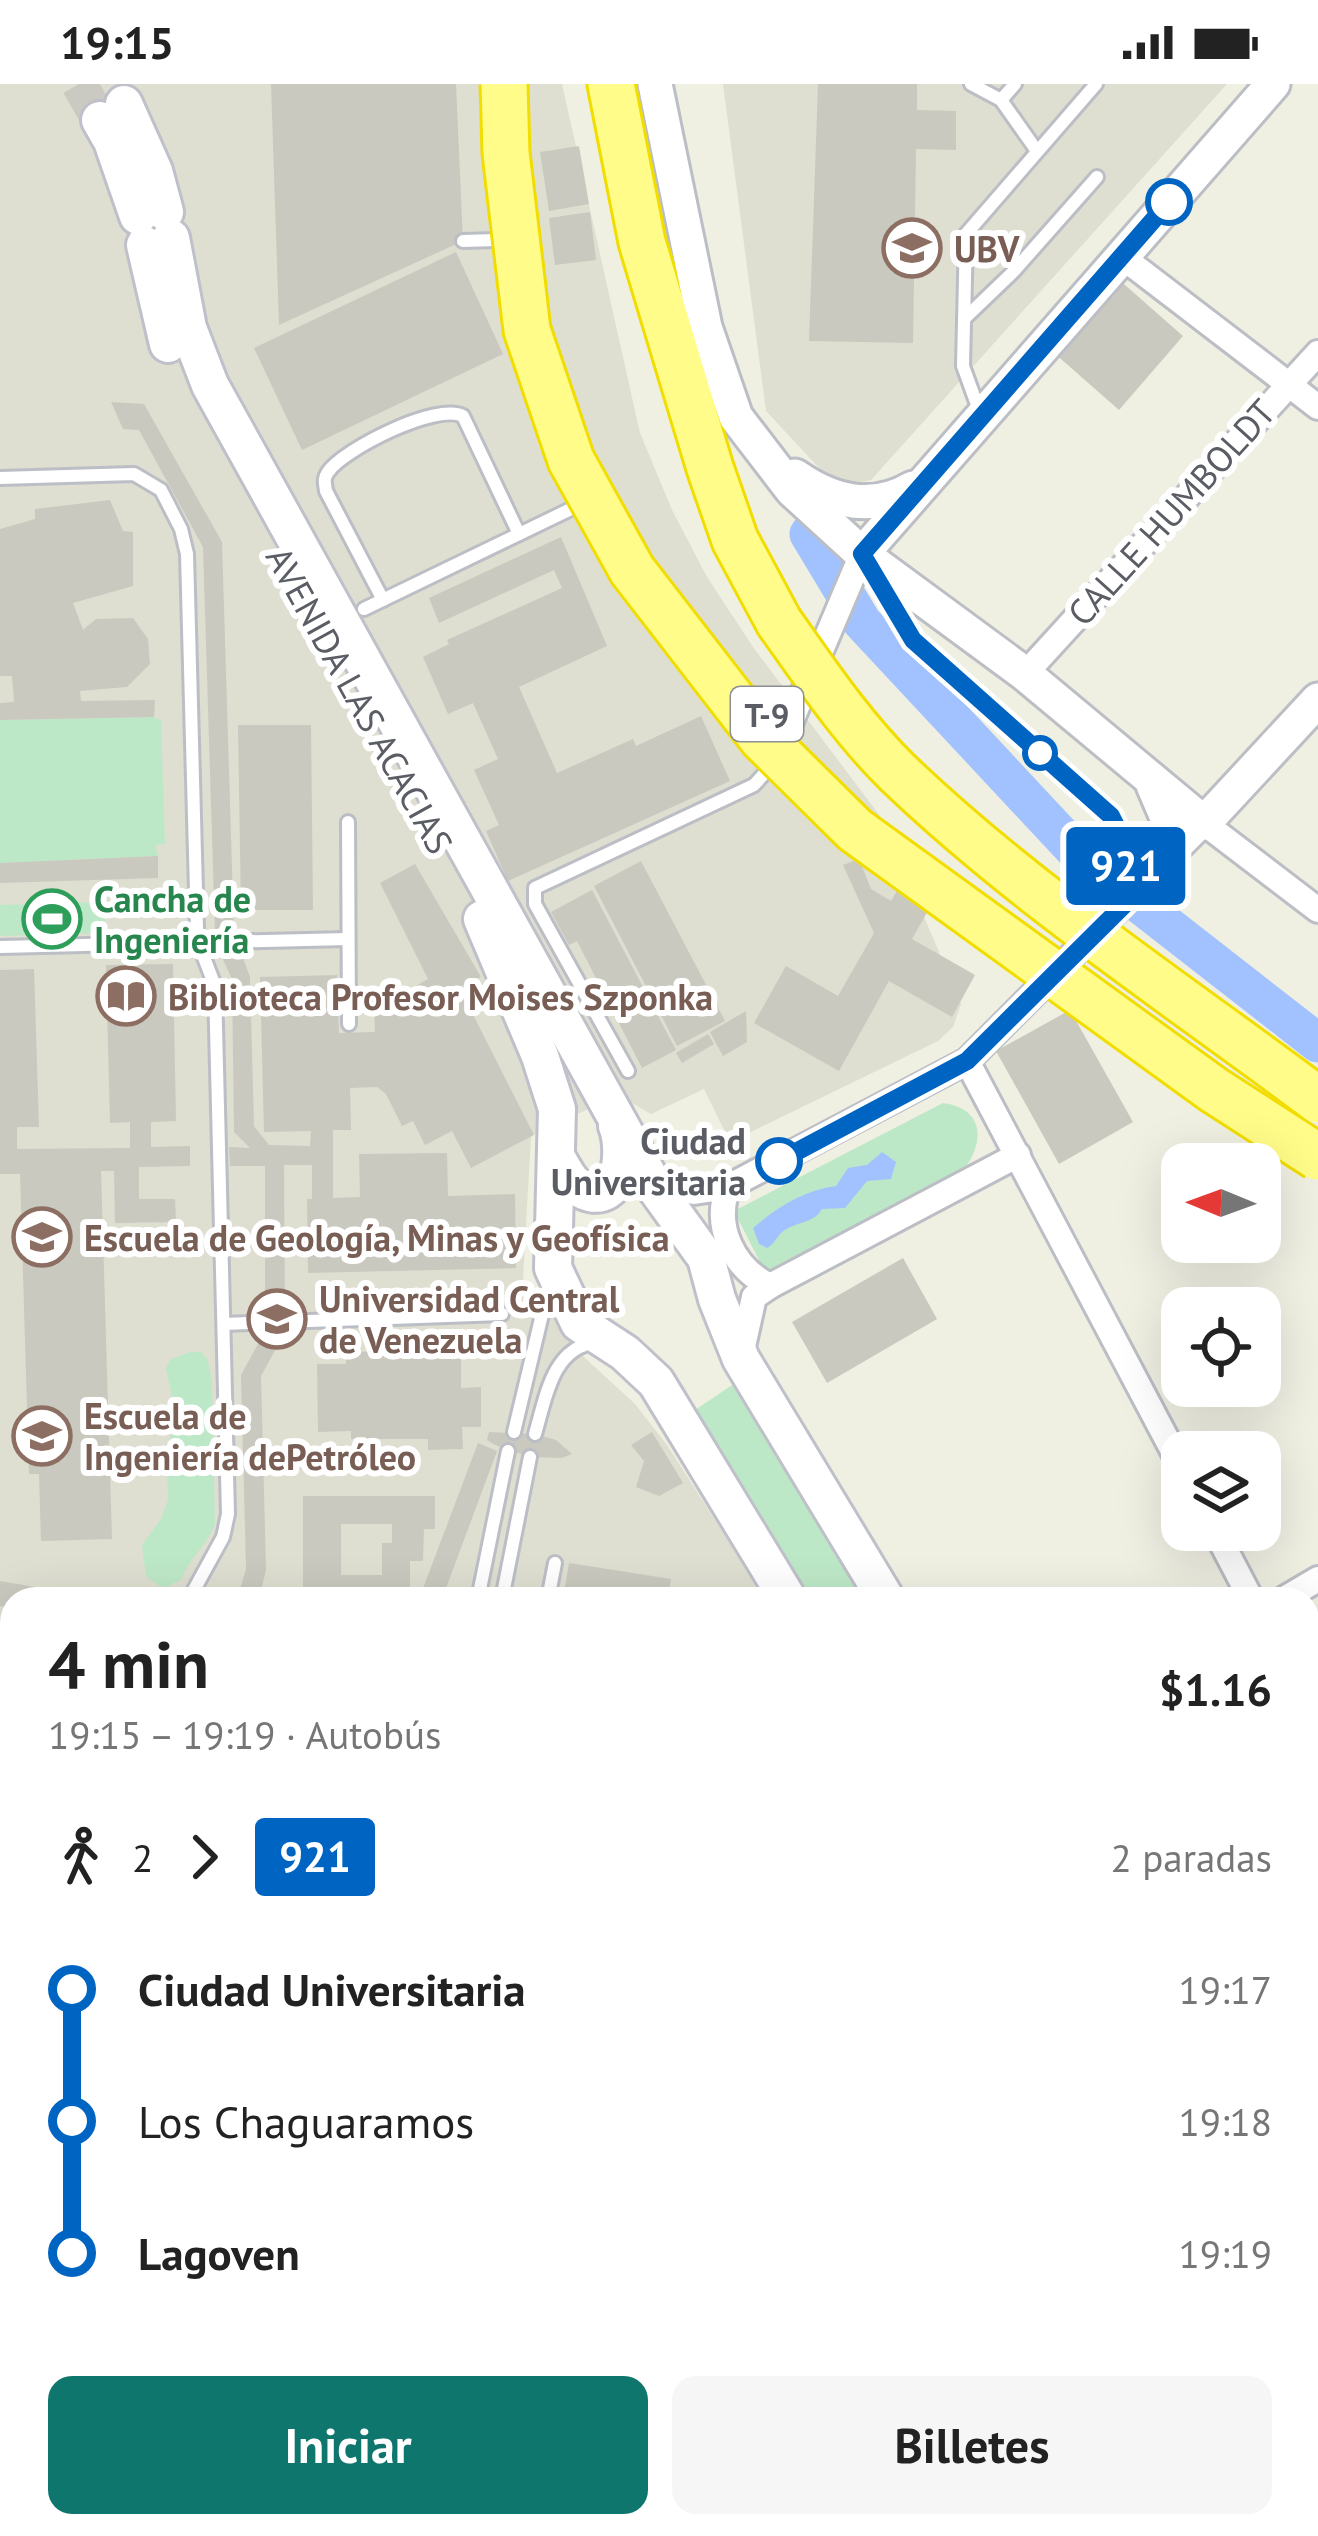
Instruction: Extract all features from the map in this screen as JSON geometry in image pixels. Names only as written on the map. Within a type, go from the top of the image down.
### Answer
[{"type":"highway","points":[[504,84],[506,153],[527,330],[571,460],[632,570],[762,738],[855,830],[1214,1090],[1318,1157]]},
{"type":"highway","name":"T-9","points":[[527,84],[530,200],[550,323],[590,451],[646,566],[705,647],[824,775],[1318,1133]]},
{"type":"highway","name":"T-9","points":[[611,84],[642,242],[710,468],[735,540],[778,622],[839,706],[896,770],[1065,911],[1318,1100]]},
{"type":"highway","name":"T-9","points":[[710,468],[746,517],[789,598],[849,682],[906,747],[1076,887],[1318,1068]]},
{"type":"main road","name":"AVENIDA LAS ACACIAS","points":[[112,112],[154,171],[154,228],[166,340],[190,393],[488,932],[546,1074],[557,1109],[554,1268]]},
{"type":"main road","name":"AVENIDA LAS ACACIAS","points":[[154,228],[210,385],[616,1084]]},
{"type":"main road","points":[[558,1160],[585,1192],[602,1192],[613,1184],[622,1166],[624,1142],[616,1084]]},
{"type":"main road","points":[[616,1084],[654,1186],[706,1258],[741,1360],[879,1587]]},
{"type":"main road","points":[[554,1268],[579,1323],[625,1353],[656,1382],[781,1587]]},
{"type":"street","points":[[490,84],[496,240],[529,400],[575,507],[650,629],[773,763],[862,554],[1273,84]]},
{"type":"street","points":[[655,84],[704,327],[736,417],[792,490],[862,554],[1025,674],[1204,823],[1318,910]]},
{"type":"street","points":[[1121,256],[1318,407]]},
{"type":"street","name":"CALLE HUMBOLDT","points":[[1025,674],[1318,352]]},
{"type":"street","points":[[765,455],[813,488],[872,504],[894,499],[925,482]]},
{"type":"street","points":[[654,1186],[694,1192],[728,1187],[967,1061],[1165,864],[1318,700]]},
{"type":"street","points":[[1147,773],[1193,787],[1240,785]]},
{"type":"street","points":[[1147,773],[1168,820],[1165,864]]},
{"type":"street","points":[[967,1061],[1163,1431]]},
{"type":"street","points":[[741,1360],[747,1315],[754,1298],[770,1286],[1018,1155]]},
{"type":"street","points":[[728,1187],[721,1218],[728,1239],[751,1276],[770,1286]]},
{"type":"street","points":[[1226,1551],[1245,1587]]},
{"type":"lane","points":[[971,84],[1001,100],[1037,151]]},
{"type":"lane","points":[[1001,100],[1015,84]]},
{"type":"lane","points":[[982,416],[964,366],[966,234],[1096,84]]},
{"type":"lane","points":[[964,319],[1013,272],[1096,177]]},
{"type":"lane","points":[[463,241],[496,240]]},
{"type":"lane","points":[[383,600],[325,481],[328,471],[363,446],[409,422],[445,411],[463,416],[520,534]]},
{"type":"lane","points":[[0,478],[134,474],[161,490],[182,530],[188,586],[197,942],[215,986],[228,1514],[223,1538],[196,1587]]},
{"type":"lane","points":[[364,609],[575,507]]},
{"type":"lane","points":[[862,554],[913,640],[1111,816],[1119,832],[1132,897]]},
{"type":"lane","points":[[616,1084],[535,904],[535,888],[754,784],[773,763]]},
{"type":"lane","points":[[348,822],[349,1024]]},
{"type":"lane","points":[[0,947],[348,939]]},
{"type":"lane","points":[[514,1432],[554,1268]]},
{"type":"lane","points":[[224,1324],[502,1314]]},
{"type":"lane","points":[[535,1434],[564,1358],[574,1348],[603,1341]]},
{"type":"lane","points":[[480,1587],[508,1450]]},
{"type":"lane","points":[[504,1587],[530,1457]]},
{"type":"lane","points":[[550,1587],[555,1564]]},
{"type":"shaded area","name":"Universidad Central de Venezuela","points":[[0,84],[562,84],[640,433],[672,510],[707,577],[753,647],[883,820],[961,1004],[953,1027],[938,1041],[730,1142],[704,1089],[651,1114],[618,1095],[531,1136],[523,1279],[585,1358],[635,1404],[667,1445],[758,1587],[0,1587]]},
{"type":"shaded area","name":"UBV","points":[[723,84],[1227,84],[871,480],[836,486],[766,411]]},
{"type":"green space","points":[[0,720],[161,720],[165,844],[155,845],[158,856],[0,863]]},
{"type":"green space","name":"Cancha de Ingeniería","points":[[104,902],[105,933],[0,936],[0,905]]},
{"type":"green space","points":[[943,1103],[973,1118],[978,1136],[965,1168],[765,1272],[734,1211]]},
{"type":"green space","points":[[201,1352],[208,1360],[215,1524],[182,1579],[160,1587],[146,1576],[142,1545],[168,1500],[167,1459],[175,1410],[166,1368],[171,1359]]},
{"type":"green space","points":[[741,1379],[864,1587],[803,1587],[695,1410]]},
{"type":"water","points":[[882,1152],[896,1162],[891,1179],[867,1181],[845,1208],[822,1209],[785,1230],[767,1248],[759,1244],[753,1228],[771,1214],[802,1196],[836,1186],[848,1168],[867,1165]]},
{"type":"building","points":[[271,84],[456,84],[463,241],[279,325]]},
{"type":"building","points":[[818,84],[917,84],[917,110],[956,111],[956,150],[916,149],[913,343],[809,341]]},
{"type":"building","points":[[579,146],[589,204],[549,211],[540,152]]},
{"type":"building","points":[[590,212],[596,260],[555,265],[549,218]]},
{"type":"building","points":[[456,252],[503,354],[302,450],[254,348]]},
{"type":"building","points":[[1117,278],[1183,336],[1119,410],[1053,352]]},
{"type":"building","points":[[111,402],[144,404],[222,542],[234,934],[215,933],[203,547],[139,430],[123,429]]},
{"type":"building","points":[[110,500],[123,531],[133,532],[133,586],[73,603],[83,630],[96,619],[133,618],[148,639],[150,664],[127,687],[80,691],[81,701],[155,700],[154,717],[0,720],[0,703],[14,702],[12,676],[0,676],[0,529],[35,519],[35,509]]},
{"type":"building","points":[[561,537],[607,646],[519,687],[557,773],[633,739],[636,746],[701,716],[730,781],[508,881],[486,831],[499,825],[474,770],[498,759],[473,703],[448,714],[423,657],[449,644],[447,640],[562,588],[554,570],[439,623],[429,598]]},
{"type":"building","points":[[238,725],[311,725],[313,910],[241,910]]},
{"type":"building","points":[[158,856],[158,878],[0,883],[0,863]]},
{"type":"building","points":[[859,859],[871,889],[891,901],[898,889],[930,907],[912,939],[975,975],[952,1017],[889,981],[839,1071],[754,1023],[786,966],[838,996],[874,933],[843,865]]},
{"type":"building","points":[[641,861],[725,1021],[677,1046],[594,886]]},
{"type":"building","points":[[415,864],[481,977],[459,987],[534,1135],[471,1168],[452,1131],[425,1145],[413,1121],[402,1126],[386,1094],[377,1087],[350,1088],[351,1130],[333,1130],[333,1198],[360,1197],[359,1154],[447,1153],[448,1196],[515,1194],[516,1268],[308,1273],[307,1199],[312,1199],[312,1165],[284,1165],[285,1312],[265,1313],[265,1166],[230,1166],[229,1147],[250,1148],[234,1132],[232,979],[217,947],[239,947],[250,977],[254,1126],[269,1145],[310,1146],[311,1131],[264,1132],[260,977],[337,975],[339,1033],[375,1032],[374,1009],[428,979],[380,883]]},
{"type":"building","points":[[592,890],[676,1050],[642,1068],[577,941],[569,945],[551,912]]},
{"type":"building","points":[[173,964],[176,1121],[151,1122],[151,1147],[190,1146],[190,1166],[139,1167],[139,1199],[175,1199],[176,1222],[115,1223],[114,1171],[101,1171],[112,1539],[41,1541],[39,1474],[29,1474],[20,1174],[0,1174],[0,970],[34,969],[39,1127],[17,1127],[17,1149],[130,1148],[130,1122],[110,1123],[106,965]]},
{"type":"building","points":[[1070,1010],[1133,1122],[1059,1164],[996,1051]]},
{"type":"building","points":[[746,1011],[747,1042],[723,1056],[710,1032]]},
{"type":"building","points":[[708,1034],[714,1044],[682,1063],[676,1053]]},
{"type":"building","points":[[903,1258],[937,1319],[827,1383],[792,1322]]},
{"type":"building","points":[[264,1333],[284,1334],[261,1376],[266,1570],[262,1587],[241,1587],[246,1569],[241,1375]]},
{"type":"building","points":[[461,1350],[461,1388],[481,1387],[481,1427],[462,1427],[463,1449],[428,1450],[428,1439],[351,1439],[351,1431],[318,1432],[317,1364],[346,1364],[346,1352]]},
{"type":"building","points":[[489,1432],[535,1434],[556,1440],[572,1454],[530,1457],[495,1445],[487,1440]]},
{"type":"building","points":[[652,1432],[683,1483],[659,1496],[636,1487],[644,1461],[631,1445]]},
{"type":"building","points":[[478,1443],[497,1451],[446,1587],[424,1587]]},
{"type":"building","points":[[303,1496],[435,1496],[435,1529],[424,1529],[423,1561],[410,1561],[410,1587],[303,1587]],"holes":[[[341,1524],[392,1524],[392,1543],[382,1543],[382,1575],[341,1575]]]},
{"type":"building","points":[[569,1563],[671,1579],[670,1587],[565,1587]]},
{"type":"building","points":[[0,1581],[34,1587],[0,1587]]},
{"type":"waterway","points":[[809,534],[862,622],[1087,863],[1318,1043]]},
{"type":"tunnel","points":[[79,84],[100,120]]},
{"type":"bus line","name":"921","points":[[779,1161],[967,1061],[1132,897],[1119,832],[1111,816],[913,640],[862,554],[1169,202]]},
{"type":"place","name":"UBV","points":[[912,248]]},
{"type":"place","name":"Cancha de Ingeniería","points":[[52,919]]},
{"type":"place","name":"Biblioteca Profesor Moises Szponka","points":[[126,996]]},
{"type":"place","name":"Ciudad Universitaria","points":[[779,1161]]},
{"type":"place","name":"Escuela de Geología, Minas y Geofísica","points":[[42,1237]]},
{"type":"place","name":"Universidad Central de Venezuela","points":[[277,1319]]},
{"type":"place","name":"Escuela de Ingeniería dePetróleo","points":[[42,1436]]}]
